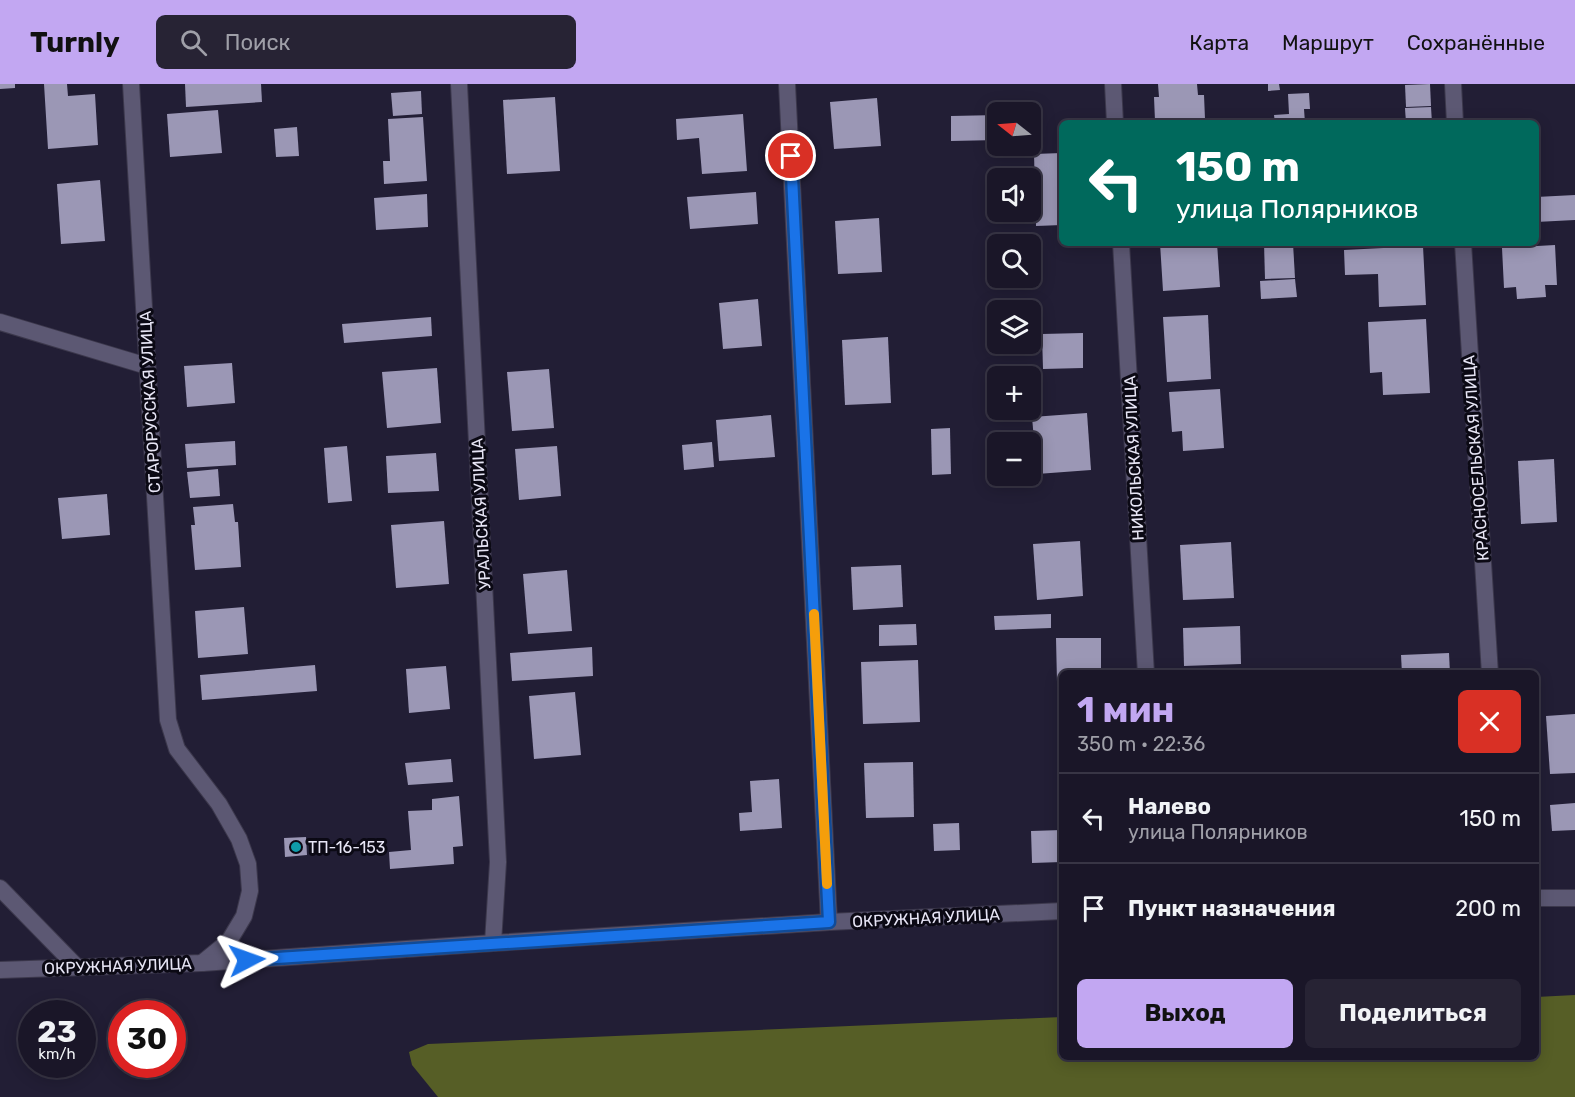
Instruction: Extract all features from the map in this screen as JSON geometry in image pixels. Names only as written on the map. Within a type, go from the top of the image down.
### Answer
[{"type":"street","name":"СТАРОРУССКАЯ УЛИЦА","points":[[131,84],[168,720],[177,749],[219,804],[239,839],[248,864],[250,891],[244,916],[229,941],[202,963]]},
{"type":"street","name":"УРАЛЬСКАЯ УЛИЦА","points":[[459,84],[498,862],[493,943]]},
{"type":"street","points":[[787,84],[829,922]]},
{"type":"street","points":[[1113,84],[1115,120]]},
{"type":"street","points":[[1453,84],[1455,120]]},
{"type":"street","name":"НИКОЛЬСКАЯ УЛИЦА","points":[[1121,246],[1146,670]]},
{"type":"street","name":"КРАСНОСЕЛЬСКАЯ УЛИЦА","points":[[1463,246],[1490,670]]},
{"type":"street","points":[[0,322],[147,366]]},
{"type":"street","points":[[0,888],[77,967]]},
{"type":"street","points":[[1539,898],[1575,898]]},
{"type":"street","name":"ОКРУЖНАЯ УЛИЦА","points":[[0,970],[202,963],[829,922],[1059,911]]},
{"type":"green space","points":[[1575,995],[1575,1097],[438,1097],[412,1065],[409,1052],[428,1044],[1059,1017],[1059,1060],[1539,1060],[1539,997]]},
{"type":"building","points":[[0,84],[15,84],[15,88],[0,89]]},
{"type":"building","points":[[44,84],[67,84],[68,96],[95,94],[98,145],[48,149]]},
{"type":"building","points":[[185,84],[261,84],[262,102],[186,107]]},
{"type":"building","points":[[1158,84],[1197,84],[1198,95],[1204,95],[1205,119],[1155,120],[1154,97],[1159,97]]},
{"type":"building","points":[[1268,84],[1279,84],[1280,90],[1268,91]]},
{"type":"building","points":[[1430,84],[1431,106],[1406,107],[1405,85]]},
{"type":"building","points":[[421,91],[422,114],[393,116],[391,93]]},
{"type":"building","points":[[1309,93],[1310,109],[1304,109],[1305,120],[1275,120],[1274,115],[1289,114],[1288,94]]},
{"type":"building","points":[[555,97],[560,171],[507,174],[503,100]]},
{"type":"building","points":[[877,98],[881,146],[834,149],[830,102]]},
{"type":"building","points":[[1431,107],[1432,120],[1406,120],[1405,108]]},
{"type":"building","points":[[218,110],[222,153],[170,157],[167,114]]},
{"type":"building","points":[[743,114],[747,171],[702,174],[699,138],[677,140],[676,119]]},
{"type":"building","points":[[1041,114],[1042,114],[1043,138],[1041,138]]},
{"type":"building","points":[[987,115],[987,140],[951,141],[951,116]]},
{"type":"building","points":[[423,117],[427,181],[384,184],[383,161],[390,161],[388,119]]},
{"type":"building","points":[[297,127],[299,156],[276,157],[274,129]]},
{"type":"building","points":[[1059,153],[1059,225],[1036,226],[1036,222],[1041,222],[1041,168],[1034,168],[1034,156]]},
{"type":"building","points":[[100,180],[105,241],[61,244],[57,184]]},
{"type":"building","points":[[756,192],[758,224],[690,229],[687,197]]},
{"type":"building","points":[[427,194],[428,227],[376,230],[374,198]]},
{"type":"building","points":[[1575,195],[1575,220],[1539,222],[1539,197]]},
{"type":"building","points":[[879,218],[882,272],[838,274],[835,221]]},
{"type":"building","points":[[1555,245],[1557,285],[1545,285],[1546,297],[1517,299],[1516,287],[1504,288],[1502,248]]},
{"type":"building","points":[[1160,246],[1217,246],[1220,287],[1163,291]]},
{"type":"building","points":[[1264,246],[1293,246],[1295,278],[1265,279]]},
{"type":"building","points":[[1423,246],[1426,305],[1379,307],[1378,274],[1345,275],[1344,250]]},
{"type":"building","points":[[1295,279],[1297,297],[1261,299],[1260,281]]},
{"type":"building","points":[[758,299],[762,346],[723,349],[719,303]]},
{"type":"building","points":[[1208,315],[1211,379],[1167,382],[1163,317]]},
{"type":"building","points":[[431,317],[432,336],[344,343],[342,324]]},
{"type":"building","points":[[1426,319],[1430,393],[1383,395],[1382,372],[1370,373],[1368,322]]},
{"type":"building","points":[[1083,333],[1083,368],[1043,369],[1042,334]]},
{"type":"building","points":[[888,337],[891,403],[845,405],[842,340]]},
{"type":"building","points":[[232,363],[235,403],[187,407],[184,366]]},
{"type":"building","points":[[437,368],[441,423],[387,428],[382,372]]},
{"type":"building","points":[[549,369],[554,428],[512,431],[507,372]]},
{"type":"building","points":[[1220,389],[1224,448],[1183,451],[1182,431],[1172,432],[1169,392]]},
{"type":"building","points":[[1087,413],[1091,470],[1041,474],[1041,432],[1033,432],[1032,420],[1041,420],[1041,416]]},
{"type":"building","points":[[771,415],[775,457],[719,461],[716,420]]},
{"type":"building","points":[[950,428],[951,474],[932,475],[931,429]]},
{"type":"building","points":[[235,441],[236,465],[187,468],[185,444]]},
{"type":"building","points":[[712,442],[714,467],[684,470],[682,445]]},
{"type":"building","points":[[347,446],[352,501],[328,503],[324,448]]},
{"type":"building","points":[[557,446],[561,496],[519,500],[515,449]]},
{"type":"building","points":[[436,453],[439,491],[388,493],[386,456]]},
{"type":"building","points":[[1554,459],[1557,522],[1521,524],[1518,461]]},
{"type":"building","points":[[218,469],[220,496],[190,498],[187,472]]},
{"type":"building","points":[[107,494],[110,535],[62,539],[58,498]]},
{"type":"building","points":[[233,504],[235,522],[238,522],[241,567],[195,570],[191,525],[195,525],[193,507]]},
{"type":"building","points":[[444,521],[449,584],[396,588],[391,525]]},
{"type":"building","points":[[1080,541],[1083,596],[1037,600],[1033,544]]},
{"type":"building","points":[[1231,542],[1234,598],[1183,600],[1180,545]]},
{"type":"building","points":[[901,565],[903,607],[853,610],[851,567]]},
{"type":"building","points":[[567,570],[572,631],[528,634],[523,574]]},
{"type":"building","points":[[244,607],[248,654],[198,658],[195,611]]},
{"type":"building","points":[[1051,614],[1051,628],[995,630],[994,616]]},
{"type":"building","points":[[916,624],[917,645],[879,646],[879,625]]},
{"type":"building","points":[[1240,626],[1241,664],[1184,666],[1183,628]]},
{"type":"building","points":[[1056,638],[1101,638],[1101,670],[1059,670],[1059,682],[1057,682]]},
{"type":"building","points":[[592,647],[593,676],[512,681],[510,653]]},
{"type":"building","points":[[1449,653],[1450,670],[1402,670],[1401,655]]},
{"type":"building","points":[[918,660],[920,722],[863,724],[861,662]]},
{"type":"building","points":[[315,665],[317,691],[202,700],[200,675]]},
{"type":"building","points":[[446,666],[450,709],[409,713],[406,669]]},
{"type":"building","points":[[575,692],[581,755],[534,759],[529,696]]},
{"type":"building","points":[[1575,714],[1575,773],[1550,774],[1546,716]]},
{"type":"building","points":[[451,759],[453,782],[408,785],[405,763]]},
{"type":"building","points":[[913,762],[914,817],[866,818],[864,763]]},
{"type":"building","points":[[779,779],[782,828],[740,831],[739,813],[752,812],[750,781]]},
{"type":"building","points":[[459,796],[463,846],[453,847],[454,864],[390,869],[389,852],[411,850],[408,811],[432,810],[432,799]]},
{"type":"building","points":[[1575,803],[1575,830],[1552,831],[1550,805]]},
{"type":"building","points":[[959,823],[960,850],[934,851],[933,824]]},
{"type":"building","points":[[1059,830],[1059,862],[1032,863],[1031,831]]},
{"type":"building","name":"ТП-16-153","points":[[306,837],[307,855],[285,857],[284,838]]},
{"type":"slow traffic","points":[[814,614],[827,884]]},
{"type":"place","name":"ТП-16-153","points":[[296,847]]},
{"type":"route","points":[[247,960],[829,922],[791,156]]}]
